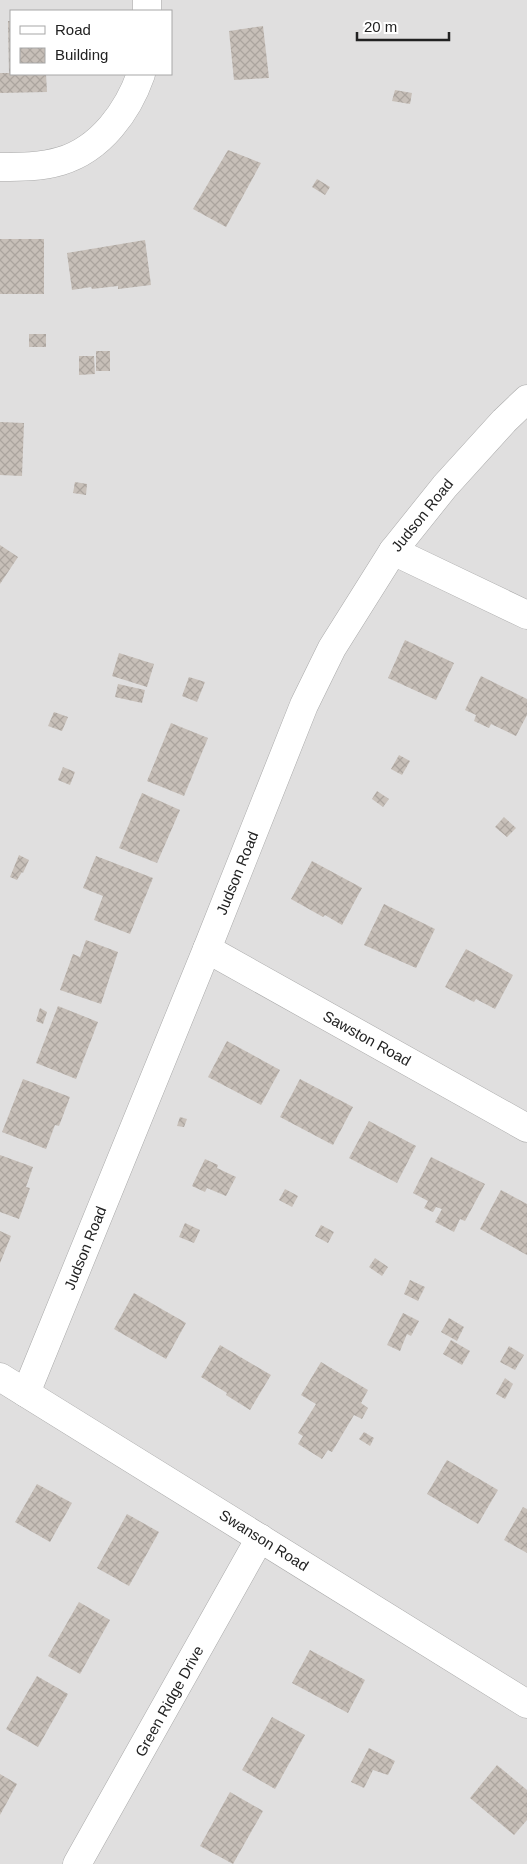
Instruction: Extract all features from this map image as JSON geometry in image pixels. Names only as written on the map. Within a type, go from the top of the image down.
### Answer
[{"type":"street","points":[[0,167],[30,167],[62,161],[86,149],[111,128],[129,103],[141,75]]},
{"type":"street","name":"Judson Road","points":[[26,1393],[304,705],[332,648],[393,551],[445,486],[504,420],[527,399]]},
{"type":"street","points":[[393,551],[527,615]]},
{"type":"street","name":"Sawston Road","points":[[207,949],[527,1128]]},
{"type":"street","name":"Swanson Road","points":[[0,1377],[527,1704]]},
{"type":"street","name":"Green Ridge Drive","points":[[77,1864],[260,1538]]},
{"type":"shaded area","points":[[0,0],[527,0],[527,1864],[0,1864]]},
{"type":"building","points":[[8,21],[10,21],[10,75],[46,75],[47,92],[0,93],[0,73],[9,73]]},
{"type":"building","points":[[263,26],[269,78],[234,80],[229,31]]},
{"type":"building","points":[[395,90],[412,93],[410,104],[392,101]]},
{"type":"building","points":[[228,150],[261,163],[226,227],[193,209]]},
{"type":"building","points":[[317,179],[330,187],[325,195],[312,187]]},
{"type":"building","points":[[0,239],[44,239],[44,294],[0,294]]},
{"type":"building","points":[[145,240],[151,285],[118,289],[118,286],[72,290],[67,253]]},
{"type":"building","points":[[29,334],[46,334],[46,347],[29,347]]},
{"type":"building","points":[[96,351],[110,351],[110,371],[96,371]]},
{"type":"building","points":[[79,356],[94,356],[95,374],[79,375]]},
{"type":"building","points":[[0,422],[24,423],[22,476],[0,475]]},
{"type":"building","points":[[75,482],[87,484],[86,495],[73,493]]},
{"type":"building","points":[[0,545],[18,557],[0,584]]},
{"type":"building","points":[[405,640],[454,663],[436,700],[388,678]]},
{"type":"building","points":[[119,653],[154,664],[147,687],[112,676]]},
{"type":"building","points":[[481,676],[527,699],[527,715],[516,736],[491,724],[489,728],[474,721],[476,715],[465,710]]},
{"type":"building","points":[[189,677],[205,682],[197,702],[182,696]]},
{"type":"building","points":[[118,684],[145,690],[142,703],[115,697]]},
{"type":"building","points":[[54,712],[68,717],[62,731],[48,726]]},
{"type":"building","points":[[171,723],[208,738],[184,796],[147,781]]},
{"type":"building","points":[[399,755],[410,761],[402,775],[391,769]]},
{"type":"building","points":[[63,767],[75,772],[70,785],[58,780]]},
{"type":"building","points":[[377,791],[389,799],[383,807],[372,799]]},
{"type":"building","points":[[142,793],[180,810],[157,863],[119,848]]},
{"type":"building","points":[[504,817],[516,828],[507,837],[495,827]]},
{"type":"building","points":[[19,855],[29,860],[23,873],[17,880],[10,877]]},
{"type":"building","points":[[96,856],[153,878],[130,934],[94,920],[103,896],[83,888]]},
{"type":"building","points":[[312,861],[362,888],[342,925],[325,915],[323,917],[291,899]]},
{"type":"building","points":[[384,904],[435,929],[416,968],[364,945]]},
{"type":"building","points":[[86,940],[118,952],[101,1004],[60,990],[73,954],[80,957]]},
{"type":"building","points":[[466,949],[513,975],[495,1009],[476,999],[474,1002],[445,987]]},
{"type":"building","points":[[58,1006],[98,1022],[76,1079],[36,1063]]},
{"type":"building","points":[[40,1008],[47,1012],[43,1024],[36,1021]]},
{"type":"building","points":[[227,1041],[280,1070],[261,1105],[208,1077]]},
{"type":"building","points":[[23,1079],[70,1097],[59,1126],[55,1125],[46,1149],[2,1132]]},
{"type":"building","points":[[300,1079],[353,1107],[333,1145],[280,1117]]},
{"type":"building","points":[[180,1117],[187,1119],[184,1127],[177,1126]]},
{"type":"building","points":[[369,1121],[416,1146],[397,1183],[349,1158]]},
{"type":"building","points":[[0,1155],[33,1167],[26,1187],[30,1188],[19,1219],[0,1212]]},
{"type":"building","points":[[431,1157],[485,1184],[465,1221],[460,1219],[454,1232],[435,1222],[442,1209],[436,1207],[433,1212],[424,1208],[428,1201],[413,1193]]},
{"type":"building","points":[[205,1159],[218,1165],[217,1168],[236,1177],[226,1196],[207,1188],[205,1192],[192,1186]]},
{"type":"building","points":[[285,1189],[298,1196],[292,1207],[279,1200]]},
{"type":"building","points":[[501,1190],[527,1204],[527,1255],[480,1229]]},
{"type":"building","points":[[185,1223],[200,1230],[194,1243],[179,1237]]},
{"type":"building","points":[[321,1225],[334,1232],[328,1243],[315,1236]]},
{"type":"building","points":[[0,1231],[11,1236],[0,1263]]},
{"type":"building","points":[[375,1258],[388,1267],[382,1276],[369,1267]]},
{"type":"building","points":[[410,1280],[425,1287],[418,1301],[404,1294]]},
{"type":"building","points":[[134,1293],[186,1323],[166,1359],[114,1329]]},
{"type":"building","points":[[403,1313],[419,1321],[411,1336],[407,1334],[400,1351],[387,1345]]},
{"type":"building","points":[[449,1318],[464,1327],[457,1341],[441,1332]]},
{"type":"building","points":[[451,1340],[470,1351],[462,1365],[443,1354]]},
{"type":"building","points":[[220,1345],[271,1375],[250,1410],[201,1377]]},
{"type":"building","points":[[509,1346],[524,1355],[515,1370],[500,1362]]},
{"type":"building","points":[[321,1362],[368,1390],[361,1403],[368,1408],[362,1419],[354,1415],[332,1452],[328,1450],[322,1459],[298,1444],[303,1436],[298,1433],[316,1404],[301,1395]]},
{"type":"building","points":[[505,1378],[513,1384],[505,1399],[496,1394]]},
{"type":"building","points":[[364,1432],[374,1438],[370,1446],[359,1439]]},
{"type":"building","points":[[447,1460],[498,1490],[478,1524],[427,1494]]},
{"type":"building","points":[[37,1484],[72,1503],[50,1542],[15,1522]]},
{"type":"building","points":[[523,1507],[527,1509],[527,1553],[504,1540]]},
{"type":"building","points":[[127,1514],[159,1532],[129,1586],[97,1568]]},
{"type":"building","points":[[79,1602],[110,1620],[80,1674],[48,1656]]},
{"type":"building","points":[[310,1650],[365,1680],[348,1713],[292,1683]]},
{"type":"building","points":[[37,1676],[68,1694],[38,1747],[6,1729]]},
{"type":"building","points":[[272,1717],[305,1735],[275,1789],[242,1770]]},
{"type":"building","points":[[369,1748],[395,1761],[388,1775],[373,1770],[364,1788],[351,1782]]},
{"type":"building","points":[[497,1765],[527,1790],[527,1820],[514,1835],[470,1798]]},
{"type":"building","points":[[0,1774],[17,1784],[0,1815]]},
{"type":"building","points":[[230,1792],[263,1811],[233,1864],[200,1846]]}]
